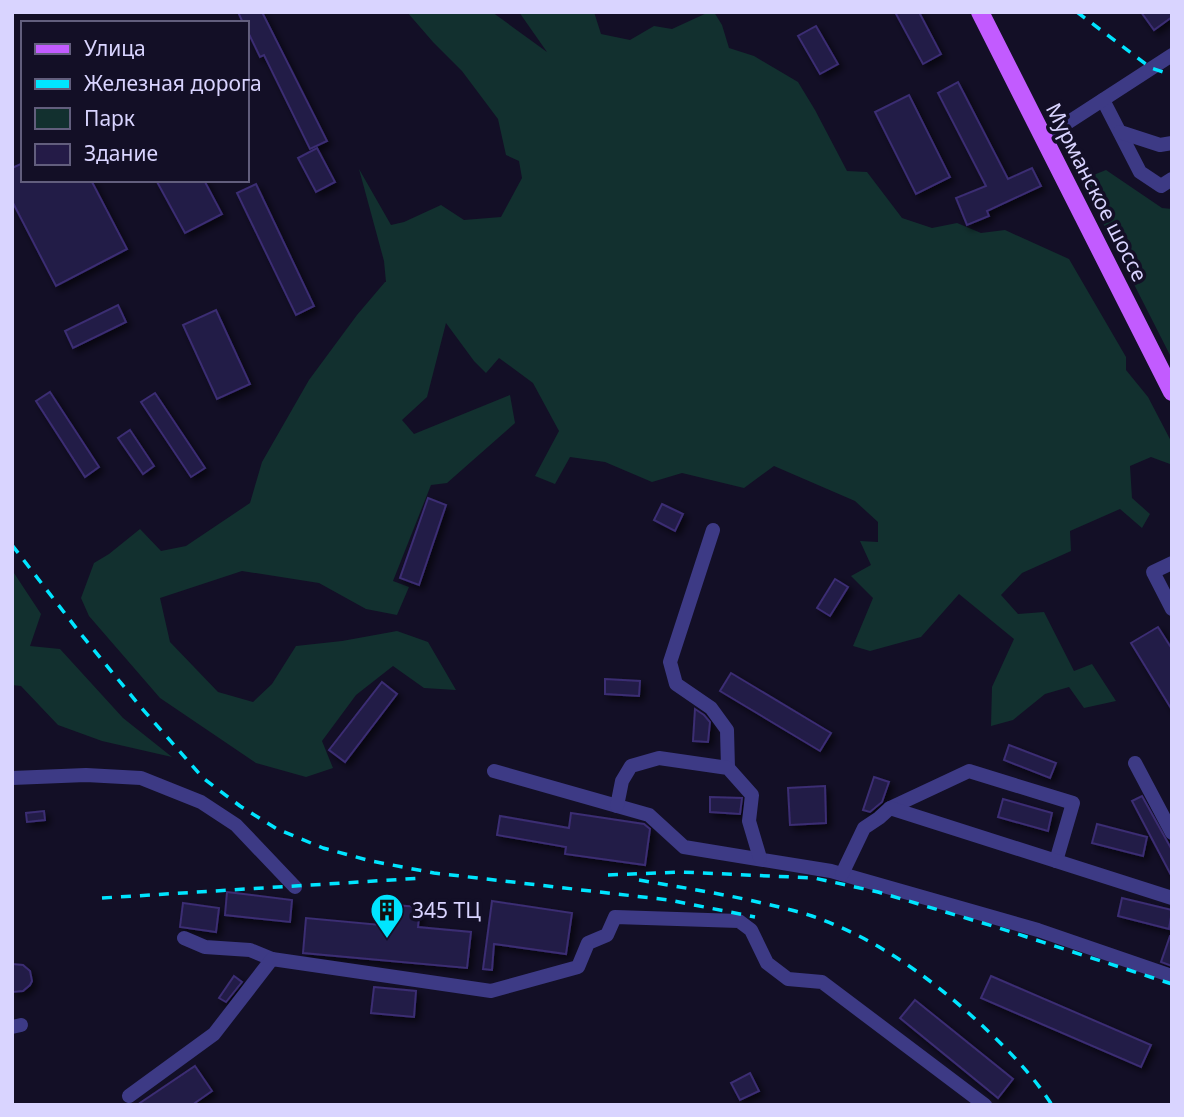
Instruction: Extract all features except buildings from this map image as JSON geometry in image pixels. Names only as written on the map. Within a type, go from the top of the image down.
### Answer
[{"type":"main road","name":"Мурманское шоссе","points":[[980,12],[1172,392]]},
{"type":"street","points":[[1044,138],[1172,55]]},
{"type":"street","points":[[1103,100],[1140,172],[1168,185]]},
{"type":"street","points":[[1120,132],[1160,145],[1172,143]]},
{"type":"street","points":[[713,530],[670,662],[676,684],[711,708],[727,730],[728,768]]},
{"type":"street","points":[[1172,563],[1153,572],[1172,610]]},
{"type":"street","points":[[617,806],[622,781],[631,766],[659,758],[728,768],[752,795],[750,821],[760,859]]},
{"type":"street","points":[[1135,763],[1172,833]]},
{"type":"street","points":[[494,771],[649,814],[684,847],[842,874],[1038,930],[1172,976]]},
{"type":"street","points":[[842,874],[864,828],[890,808],[969,771],[1073,803],[1056,860]]},
{"type":"street","points":[[12,778],[86,775],[141,778],[201,802],[236,825],[295,887]]},
{"type":"street","points":[[890,808],[1172,898]]},
{"type":"street","points":[[184,938],[205,947],[250,950],[272,959],[491,991],[578,967],[588,943],[607,935],[615,917],[739,920],[751,930],[767,963],[788,979],[822,982],[985,1105]]},
{"type":"street","points":[[129,1096],[214,1034],[272,959]]},
{"type":"green space","points":[[407,12],[492,12],[547,52],[519,12],[594,12],[601,34],[630,40],[654,26],[672,29],[714,12],[722,25],[729,48],[754,56],[798,82],[847,171],[867,172],[902,218],[932,228],[957,223],[981,233],[1005,230],[1069,259],[1126,357],[1126,370],[1148,397],[1172,443],[1172,466],[1151,457],[1130,466],[1132,498],[1150,514],[1142,528],[1120,509],[1070,531],[1071,551],[1022,573],[1001,595],[1018,614],[1044,612],[1074,671],[1092,664],[1116,701],[1084,708],[1069,687],[1045,694],[1013,720],[991,726],[992,687],[1014,639],[959,594],[921,637],[870,651],[853,646],[873,598],[851,576],[871,565],[860,541],[878,542],[878,522],[855,501],[774,466],[744,488],[682,473],[652,482],[605,462],[570,457],[555,484],[535,476],[559,431],[533,383],[499,358],[486,373],[446,323],[427,397],[402,420],[414,434],[510,395],[515,423],[447,483],[431,485],[393,581],[409,587],[397,615],[366,609],[319,583],[242,571],[160,598],[170,642],[218,692],[253,702],[272,684],[296,646],[397,631],[428,642],[456,690],[424,688],[393,666],[356,695],[322,741],[333,768],[306,777],[256,763],[160,698],[89,616],[81,598],[94,563],[140,529],[161,551],[186,546],[250,503],[262,462],[309,380],[357,315],[386,282],[384,261],[359,169],[391,225],[441,205],[464,220],[501,217],[522,178],[519,161],[506,155],[498,119],[462,71]]},
{"type":"green space","points":[[1106,170],[1162,208],[1172,209],[1172,359],[1081,180]]},
{"type":"green space","points":[[12,570],[41,614],[30,646],[60,649],[123,718],[172,757],[102,741],[58,725],[21,686],[12,685]]},
{"type":"railway","points":[[1077,12],[1151,68],[1172,75]]},
{"type":"railway","points":[[12,545],[139,705],[203,778],[277,829],[323,848],[371,861],[434,873],[669,900],[755,917]]},
{"type":"railway","points":[[608,875],[681,872],[814,878],[878,892],[1172,984]]},
{"type":"railway","points":[[102,898],[423,878]]},
{"type":"railway","points":[[639,880],[794,911],[861,937],[906,964],[970,1014],[1023,1067],[1052,1105]]},
{"type":"place","name":"345 ТЦ","points":[[387,940]]}]
